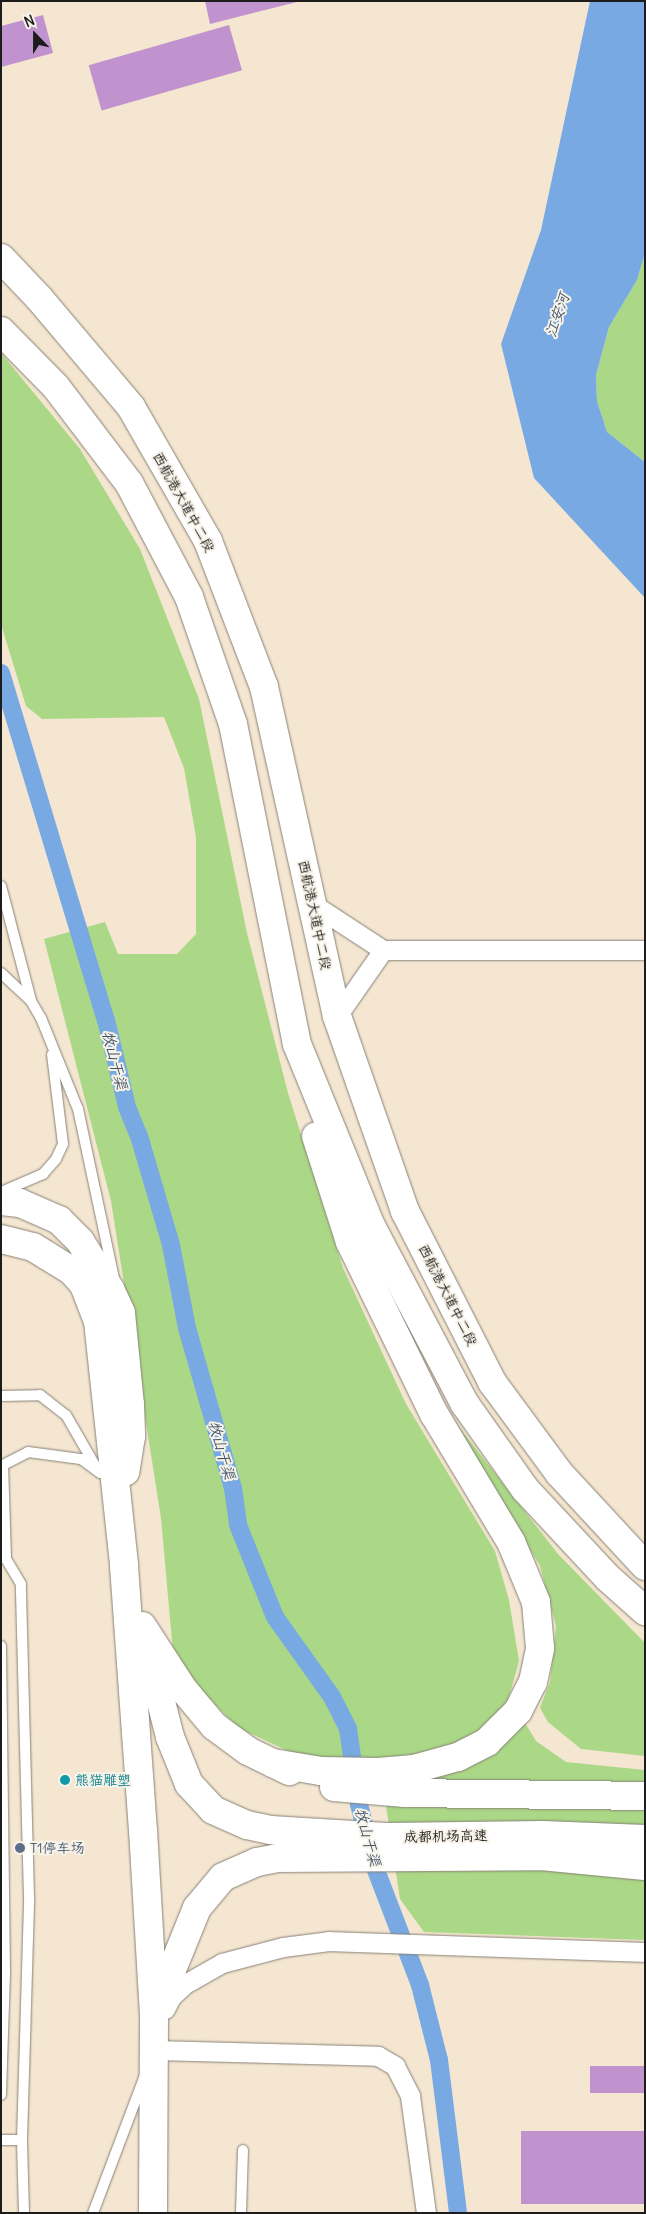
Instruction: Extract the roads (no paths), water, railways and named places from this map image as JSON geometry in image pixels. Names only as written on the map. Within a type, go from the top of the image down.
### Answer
[{"type":"main road","name":"西航港大道中二段","points":[[1,258],[39,298],[131,407],[208,541],[264,687],[297,828],[311,903],[337,1016],[405,1211],[492,1382],[559,1473],[645,1566]]},
{"type":"main road","points":[[1,331],[56,387],[129,483],[189,597],[233,724],[315,1134],[350,1242],[434,1414],[511,1542],[536,1602],[540,1648],[533,1682],[518,1711],[501,1730],[474,1750],[414,1769],[345,1773],[273,1763]]},
{"type":"main road","points":[[297,1044],[370,1226],[465,1404],[525,1489],[608,1578],[645,1611]]},
{"type":"main road","points":[[1,1201],[20,1203],[44,1212],[70,1230],[95,1264],[110,1317],[120,1524],[154,2032],[153,2213]]},
{"type":"main road","points":[[1,1239],[33,1247],[72,1271],[110,1317]]},
{"type":"main road","name":"成都机场高速","points":[[120,1524],[142,1626],[170,1737],[182,1772],[204,1804],[229,1819],[271,1830],[386,1836],[543,1834],[645,1839]]},
{"type":"main road","points":[[142,1626],[183,1689],[206,1718],[248,1751],[310,1781],[370,1792],[645,1796]]},
{"type":"main road","name":"成都机场高速","points":[[154,2032],[197,1908],[224,1877],[258,1862],[278,1858],[541,1856],[645,1866]]},
{"type":"street","points":[[311,903],[383,950],[645,950]]},
{"type":"street","points":[[337,1016],[383,950]]},
{"type":"street","points":[[426,2213],[410,2096],[395,2066],[378,2056],[154,2032],[171,1997],[185,1984],[222,1963],[292,1946],[329,1941],[640,1954]]},
{"type":"lane","points":[[1,886],[32,1001],[78,1109],[110,1317]]},
{"type":"lane","points":[[1,973],[32,1001]]},
{"type":"lane","points":[[1,1192],[43,1174],[56,1159],[63,1144],[51,1044]]},
{"type":"lane","points":[[1,1396],[40,1395],[66,1415],[100,1473],[120,1524]]},
{"type":"lane","points":[[24,2213],[22,2140],[29,1898],[21,1584],[6,1559],[3,1465],[28,1452],[81,1459],[100,1473]]},
{"type":"lane","points":[[1,1646],[3,1900],[1,2094]]},
{"type":"lane","points":[[93,2213],[154,2032]]},
{"type":"lane","points":[[1,2140],[22,2140]]},
{"type":"lane","points":[[241,2213],[243,2150]]},
{"type":"water","name":"江安河","points":[[590,1],[645,1],[645,253],[637,280],[609,327],[596,375],[597,401],[607,432],[645,462],[645,598],[534,478],[501,344],[541,230]]},
{"type":"waterway","name":"牧山干渠","points":[[1,673],[106,1020],[127,1107],[139,1136],[171,1245],[187,1328],[233,1488],[238,1525],[275,1617],[332,1697],[348,1729],[359,1804],[374,1865],[420,1985],[439,2060],[458,2213]]},
{"type":"place","name":"熊猫雕塑","points":[[65,1780]]},
{"type":"place","name":"T1停车场","points":[[20,1848]]}]
